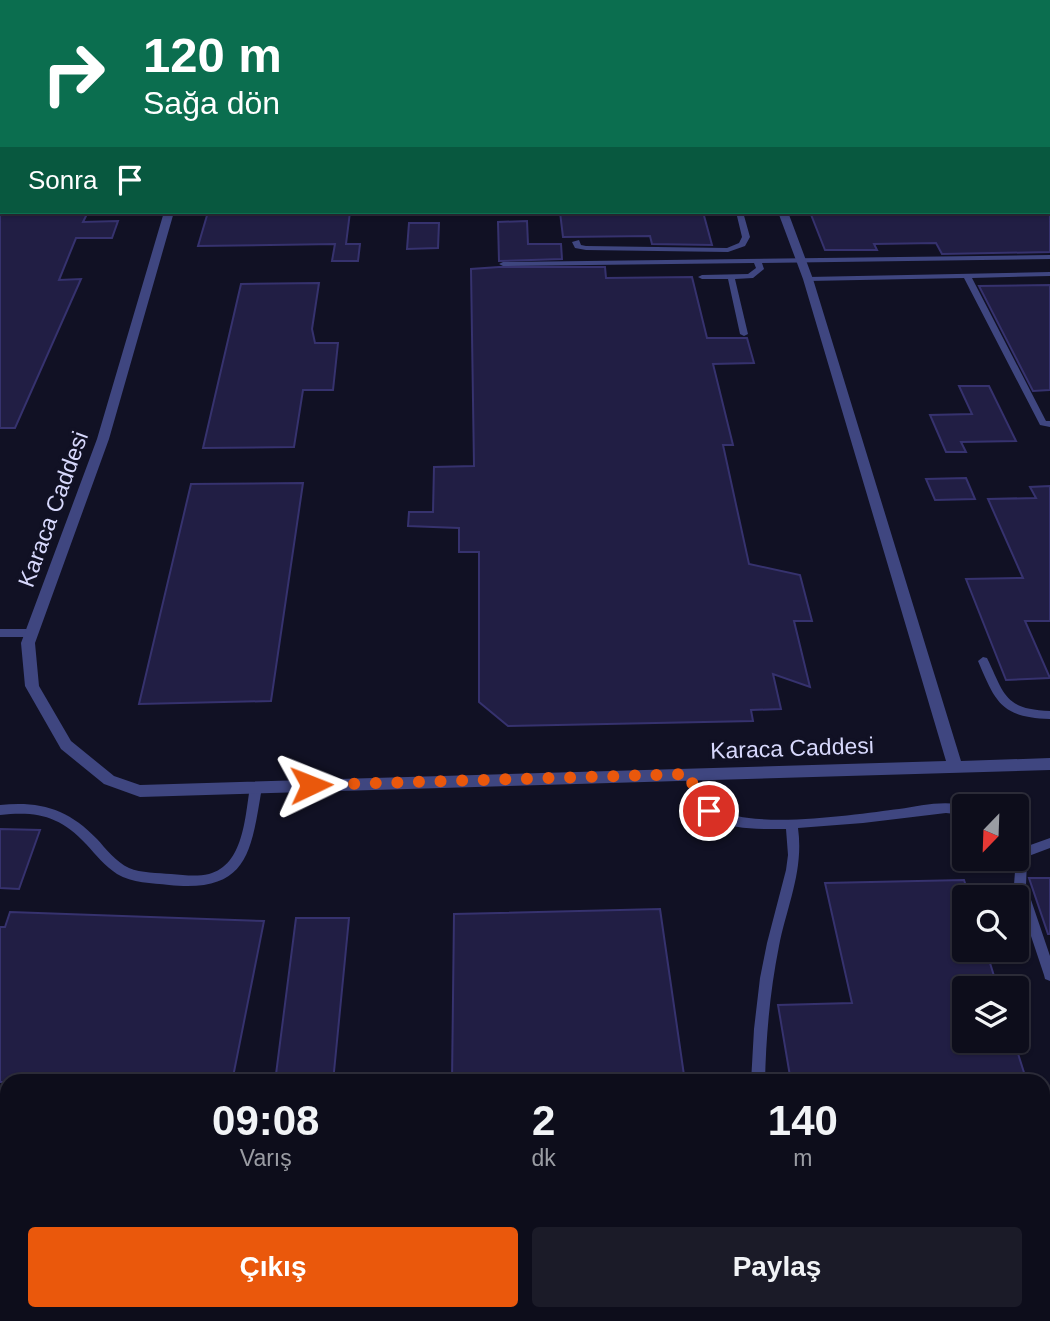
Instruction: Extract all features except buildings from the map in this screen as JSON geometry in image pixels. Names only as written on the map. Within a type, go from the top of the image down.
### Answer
[{"type":"street","name":"Karaca Caddesi","points":[[168,214],[103,439],[28,643],[32,686],[66,745],[109,780],[140,790],[1050,764]]},
{"type":"street","points":[[784,214],[808,279],[955,766]]},
{"type":"lane","points":[[576,242],[578,246],[586,248],[723,251],[738,247],[746,237],[740,214]]},
{"type":"lane","points":[[503,264],[1050,257]]},
{"type":"lane","points":[[702,277],[750,276],[760,269],[757,260]]},
{"type":"lane","points":[[808,279],[1050,274]]},
{"type":"lane","points":[[967,276],[1043,423],[1050,424]]},
{"type":"lane","points":[[731,277],[744,334]]},
{"type":"lane","points":[[0,633],[32,633]]},
{"type":"lane","points":[[983,660],[999,697],[1009,707],[1026,714],[1050,715]]},
{"type":"lane","points":[[690,774],[696,798],[717,816],[742,824],[791,823],[952,809]]},
{"type":"lane","points":[[0,810],[26,806],[67,820],[125,872],[183,882],[206,880],[229,872],[238,861],[248,832],[256,787]]},
{"type":"lane","points":[[759,1074],[765,983],[773,941],[794,867],[791,823]]},
{"type":"lane","points":[[1029,848],[1050,843]]},
{"type":"lane","points":[[1019,872],[1020,885],[1050,975]]},
{"type":"route","points":[[311,785],[690,774],[696,798],[709,811]]}]
